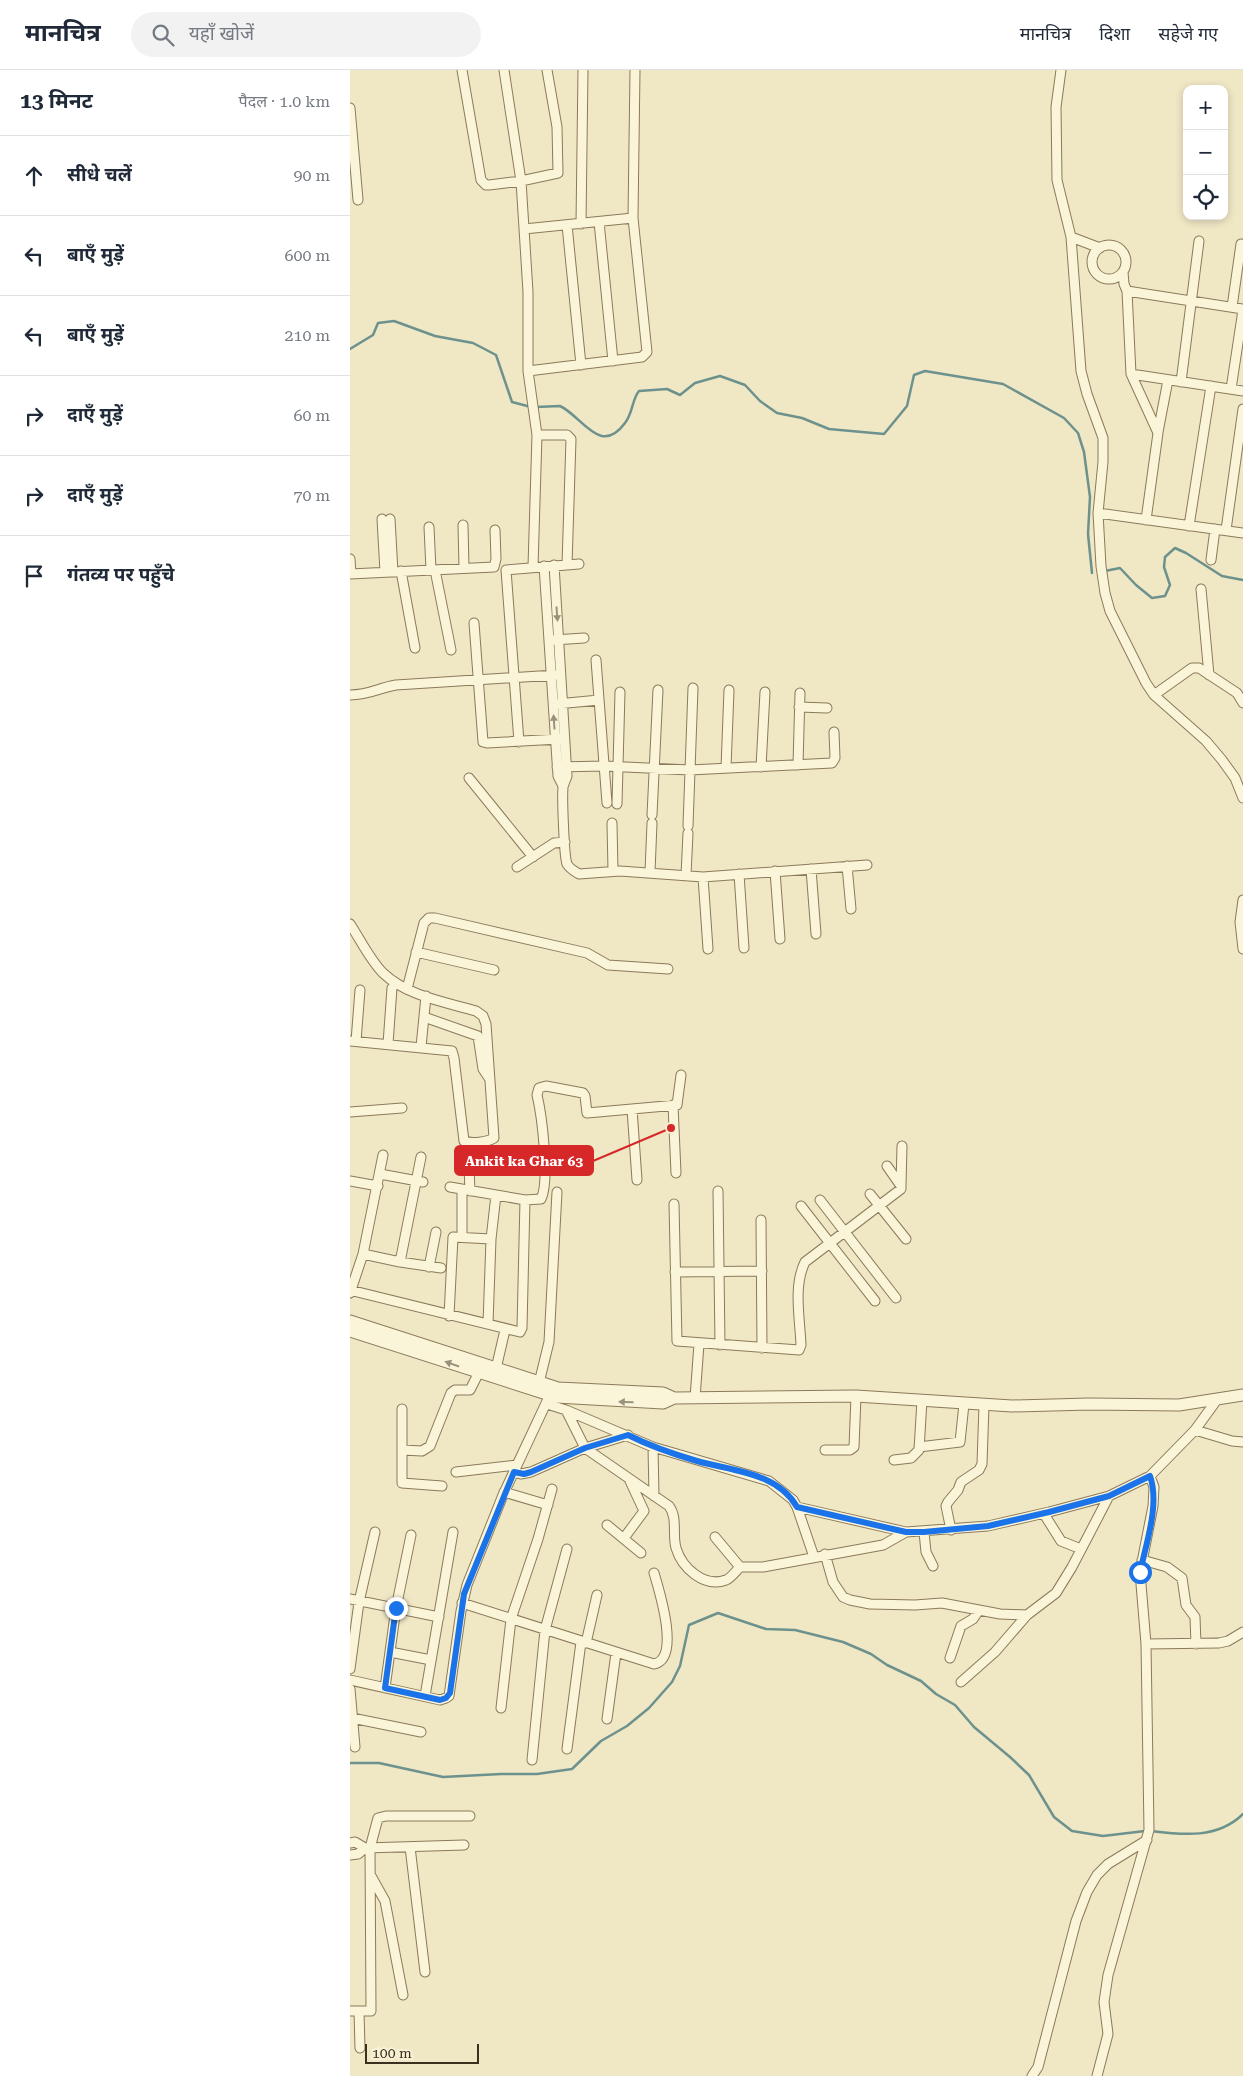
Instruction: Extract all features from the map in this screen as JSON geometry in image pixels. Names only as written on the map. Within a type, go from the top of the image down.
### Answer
[{"type":"street","points":[[462,70],[481,180],[486,185],[521,181],[558,173],[557,127],[548,70]]},
{"type":"street","points":[[504,70],[521,181],[528,292],[528,371],[537,435],[533,566]]},
{"type":"street","points":[[581,224],[583,70]]},
{"type":"street","points":[[528,371],[642,357],[647,352],[633,218],[635,70]]},
{"type":"street","points":[[1061,70],[1056,107],[1057,180],[1071,237],[1081,371],[1103,438],[1103,462],[1098,513],[1102,571],[1110,611],[1146,683],[1154,695],[1206,741],[1235,778],[1243,798]]},
{"type":"street","points":[[350,108],[358,200]]},
{"type":"street","points":[[524,229],[633,218]]},
{"type":"street","points":[[599,222],[614,361]]},
{"type":"street","points":[[567,226],[581,365]]},
{"type":"street","points":[[1071,237],[1100,248],[1112,246],[1122,251],[1126,261],[1123,272],[1126,288],[1131,374],[1158,433]]},
{"type":"street","points":[[1181,382],[1199,242]]},
{"type":"street","points":[[1232,308],[1241,244]]},
{"type":"street","points":[[1100,248],[1093,256],[1092,266],[1094,271],[1103,278],[1114,279],[1126,288],[1243,309],[1231,389]]},
{"type":"street","points":[[1114,279],[1123,272]]},
{"type":"street","points":[[1131,374],[1243,391]]},
{"type":"street","points":[[1146,520],[1158,433],[1168,380]]},
{"type":"street","points":[[1189,526],[1211,386]]},
{"type":"street","points":[[1226,530],[1243,409]]},
{"type":"street","points":[[537,435],[567,435],[571,439],[567,565]]},
{"type":"street","points":[[1098,513],[1243,533]]},
{"type":"street","points":[[386,519],[393,572],[414,648]]},
{"type":"street","points":[[463,525],[464,568]]},
{"type":"street","points":[[429,528],[433,570],[451,650]]},
{"type":"street","points":[[1211,560],[1215,529]]},
{"type":"street","points":[[350,559],[350,574],[494,567],[496,559],[495,530]]},
{"type":"street","points":[[519,742],[506,570],[533,566],[579,564]]},
{"type":"street","points":[[549,566],[559,640],[561,674],[555,740],[562,766]]},
{"type":"street","points":[[549,566],[551,675],[565,739],[562,766],[558,776],[563,786],[566,860],[568,866],[573,871],[579,874],[613,871],[703,877],[867,864]]},
{"type":"street","points":[[1201,589],[1209,675]]},
{"type":"street","points":[[474,623],[483,742],[487,744],[565,739]]},
{"type":"street","points":[[549,640],[584,638]]},
{"type":"street","points":[[596,660],[607,803]]},
{"type":"street","points":[[1154,695],[1192,668],[1199,668],[1233,691],[1243,703]]},
{"type":"street","points":[[350,695],[369,694],[387,686],[396,685],[561,674]]},
{"type":"street","points":[[686,875],[693,688]]},
{"type":"street","points":[[1233,691],[1243,689]]},
{"type":"street","points":[[650,872],[658,690]]},
{"type":"street","points":[[726,768],[729,690]]},
{"type":"street","points":[[617,804],[620,692]]},
{"type":"street","points":[[761,766],[765,692]]},
{"type":"street","points":[[798,765],[800,693]]},
{"type":"street","points":[[558,704],[599,700]]},
{"type":"street","points":[[799,708],[827,708]]},
{"type":"street","points":[[562,766],[690,770],[832,763],[835,758],[834,732]]},
{"type":"street","points":[[469,778],[533,857]]},
{"type":"street","points":[[612,823],[613,871]]},
{"type":"street","points":[[517,868],[554,843],[565,842]]},
{"type":"street","points":[[847,866],[851,910]]},
{"type":"street","points":[[811,869],[816,934]]},
{"type":"street","points":[[775,871],[780,938]]},
{"type":"street","points":[[739,874],[744,948]]},
{"type":"street","points":[[703,877],[708,949]]},
{"type":"street","points":[[1243,900],[1240,922],[1243,948]]},
{"type":"street","points":[[407,989],[425,920],[435,918],[587,953],[608,965],[668,969]]},
{"type":"street","points":[[350,924],[380,970],[407,989],[476,1011],[483,1016],[486,1024],[494,1138],[468,1143],[463,1139],[453,1053],[448,1050],[353,1041],[360,990]]},
{"type":"street","points":[[416,952],[494,970]]},
{"type":"street","points":[[388,1044],[392,988]]},
{"type":"street","points":[[421,1047],[426,996]]},
{"type":"street","points":[[424,1017],[478,1036],[483,1069],[490,1080]]},
{"type":"street","points":[[450,1187],[525,1200],[541,1199],[544,1192],[545,1170],[537,1095],[539,1088],[546,1086],[583,1093],[587,1113],[677,1105],[680,1075]]},
{"type":"street","points":[[673,1105],[676,1173]]},
{"type":"street","points":[[350,1112],[402,1108]]},
{"type":"street","points":[[632,1109],[637,1180]]},
{"type":"street","points":[[462,1236],[468,1143]]},
{"type":"street","points":[[674,1204],[676,1338],[680,1342],[795,1351],[800,1349],[798,1284],[805,1262],[898,1193],[902,1186],[902,1146]]},
{"type":"street","points":[[383,1155],[363,1254],[351,1291],[488,1324],[505,1330],[520,1332],[522,1328],[525,1200]]},
{"type":"street","points":[[400,1262],[420,1181],[421,1157]]},
{"type":"street","points":[[887,1166],[902,1186]]},
{"type":"street","points":[[380,1174],[420,1181]]},
{"type":"street","points":[[350,1181],[378,1186]]},
{"type":"street","points":[[718,1191],[720,1345]]},
{"type":"street","points":[[537,1388],[549,1342],[557,1192]]},
{"type":"street","points":[[870,1194],[906,1239]]},
{"type":"street","points":[[488,1324],[491,1239],[496,1195]]},
{"type":"street","points":[[820,1200],[896,1298]]},
{"type":"street","points":[[802,1206],[875,1301]]},
{"type":"street","points":[[761,1220],[762,1348]]},
{"type":"street","points":[[429,1267],[436,1232]]},
{"type":"street","points":[[449,1316],[453,1237],[491,1239]]},
{"type":"street","points":[[363,1254],[441,1268]]},
{"type":"street","points":[[675,1272],[762,1270]]},
{"type":"street","points":[[350,1321],[537,1388],[549,1395],[566,1410],[653,1447],[770,1481],[792,1500],[797,1507],[814,1557]]},
{"type":"street","points":[[495,1373],[505,1330]]},
{"type":"street","points":[[350,1331],[481,1368]]},
{"type":"street","points":[[695,1398],[699,1344]]},
{"type":"street","points":[[402,1450],[422,1451],[427,1449],[450,1393],[456,1390],[470,1390],[481,1368]]},
{"type":"street","points":[[549,1395],[599,1401],[663,1403],[674,1398],[856,1396],[1012,1406],[1090,1404],[1179,1405],[1216,1401],[1243,1395]]},
{"type":"street","points":[[350,1680],[443,1700],[449,1696],[462,1602],[467,1585],[504,1492],[549,1395]]},
{"type":"street","points":[[824,1450],[850,1450],[854,1447],[856,1396]]},
{"type":"street","points":[[894,1460],[911,1458],[918,1453],[922,1400]]},
{"type":"street","points":[[797,1507],[906,1532],[988,1526],[1044,1514],[1109,1496],[1150,1476],[1195,1430],[1216,1401]]},
{"type":"street","points":[[919,1447],[960,1442],[964,1404]]},
{"type":"street","points":[[951,1530],[946,1506],[958,1490],[961,1482],[979,1470],[982,1464],[984,1405]]},
{"type":"street","points":[[402,1409],[402,1483],[442,1486]]},
{"type":"street","points":[[566,1410],[585,1448],[672,1510],[675,1547],[679,1556],[690,1570],[701,1579],[717,1582],[729,1578],[740,1567],[763,1567],[825,1554],[883,1545],[906,1532]]},
{"type":"street","points":[[1195,1430],[1232,1441],[1243,1442]]},
{"type":"street","points":[[456,1472],[515,1468],[524,1474],[585,1448],[628,1435]]},
{"type":"street","points":[[653,1447],[654,1496]]},
{"type":"street","points":[[1097,2076],[1108,2034],[1104,2002],[1108,1975],[1147,1840],[1146,1644],[1140,1572],[1153,1506],[1154,1487],[1150,1476]]},
{"type":"street","points":[[624,1538],[644,1511],[630,1481]]},
{"type":"street","points":[[501,1708],[511,1619],[552,1489]]},
{"type":"street","points":[[504,1492],[548,1505]]},
{"type":"street","points":[[961,1682],[995,1652],[1028,1615],[1056,1593],[1072,1567],[1109,1496]]},
{"type":"street","points":[[1044,1514],[1061,1541],[1081,1548]]},
{"type":"street","points":[[608,1524],[641,1553]]},
{"type":"street","points":[[350,1669],[354,1601],[376,1532]]},
{"type":"street","points":[[425,1696],[453,1532]]},
{"type":"street","points":[[924,1532],[926,1552],[933,1566]]},
{"type":"street","points":[[385,1688],[396,1608],[411,1535]]},
{"type":"street","points":[[715,1537],[740,1567]]},
{"type":"street","points":[[532,1760],[545,1630],[567,1550]]},
{"type":"street","points":[[825,1554],[833,1582],[843,1597],[850,1600],[870,1604],[915,1605],[942,1603],[1004,1615],[1028,1615]]},
{"type":"street","points":[[1142,1560],[1167,1567],[1182,1576],[1186,1605],[1195,1617],[1196,1644]]},
{"type":"street","points":[[462,1602],[649,1664],[658,1663],[664,1659],[667,1619],[654,1573]]},
{"type":"street","points":[[567,1749],[584,1643],[597,1595]]},
{"type":"street","points":[[354,1601],[438,1617]]},
{"type":"street","points":[[950,1658],[960,1629],[973,1619],[978,1610]]},
{"type":"street","points":[[1146,1644],[1219,1644],[1243,1632]]},
{"type":"street","points":[[390,1652],[431,1660]]},
{"type":"street","points":[[607,1719],[616,1653]]},
{"type":"street","points":[[350,1689],[355,1748]]},
{"type":"street","points":[[351,1711],[421,1732]]},
{"type":"street","points":[[360,2048],[355,2011],[372,2011],[371,1876],[367,1848],[376,1821],[381,1816],[470,1816]]},
{"type":"street","points":[[1032,2076],[1038,2067],[1076,1922],[1088,1892],[1097,1875],[1108,1864],[1147,1840]]},
{"type":"street","points":[[350,1843],[355,1842],[367,1848],[464,1846]]},
{"type":"street","points":[[410,1847],[425,1972]]},
{"type":"street","points":[[350,1854],[358,1854],[367,1848]]},
{"type":"street","points":[[371,1876],[385,1901],[402,1995]]},
{"type":"waterway","points":[[350,349],[373,335],[378,323],[394,321],[435,336],[473,343],[496,355],[512,402],[531,407]]},
{"type":"waterway","points":[[536,407],[560,406],[591,431],[607,436],[616,432],[625,423],[639,391],[667,389],[680,395],[695,383],[720,376],[745,385],[760,401],[777,413],[802,418],[829,429],[884,434],[907,406],[914,375],[925,371],[1003,384],[1064,418],[1078,433],[1084,452],[1090,497],[1088,534],[1092,573]]},
{"type":"waterway","points":[[1105,571],[1120,568],[1152,598],[1165,596],[1170,585],[1164,567],[1165,557],[1175,548],[1222,576],[1243,580]]},
{"type":"waterway","points":[[350,1763],[379,1763],[443,1777],[537,1774],[572,1769],[601,1741],[627,1726],[649,1708],[672,1682],[680,1666],[689,1625],[718,1613],[766,1629],[795,1630],[843,1642],[871,1654],[887,1665],[921,1681],[936,1694],[955,1705],[974,1727],[1029,1775],[1054,1817],[1072,1831],[1103,1836],[1145,1831]]},
{"type":"waterway","points":[[1151,1831],[1175,1834],[1211,1831],[1223,1828],[1243,1814]]},
{"type":"place","name":"Ankit ka Ghar 63","points":[[671,1128]]},
{"type":"route","points":[[396,1608],[385,1688],[443,1700],[450,1693],[464,1594],[514,1472],[524,1474],[531,1472],[585,1448],[628,1435],[653,1447],[770,1481],[792,1500],[797,1507],[906,1532],[988,1526],[1049,1512],[1109,1496],[1150,1476],[1154,1487],[1153,1506],[1140,1572]]}]
